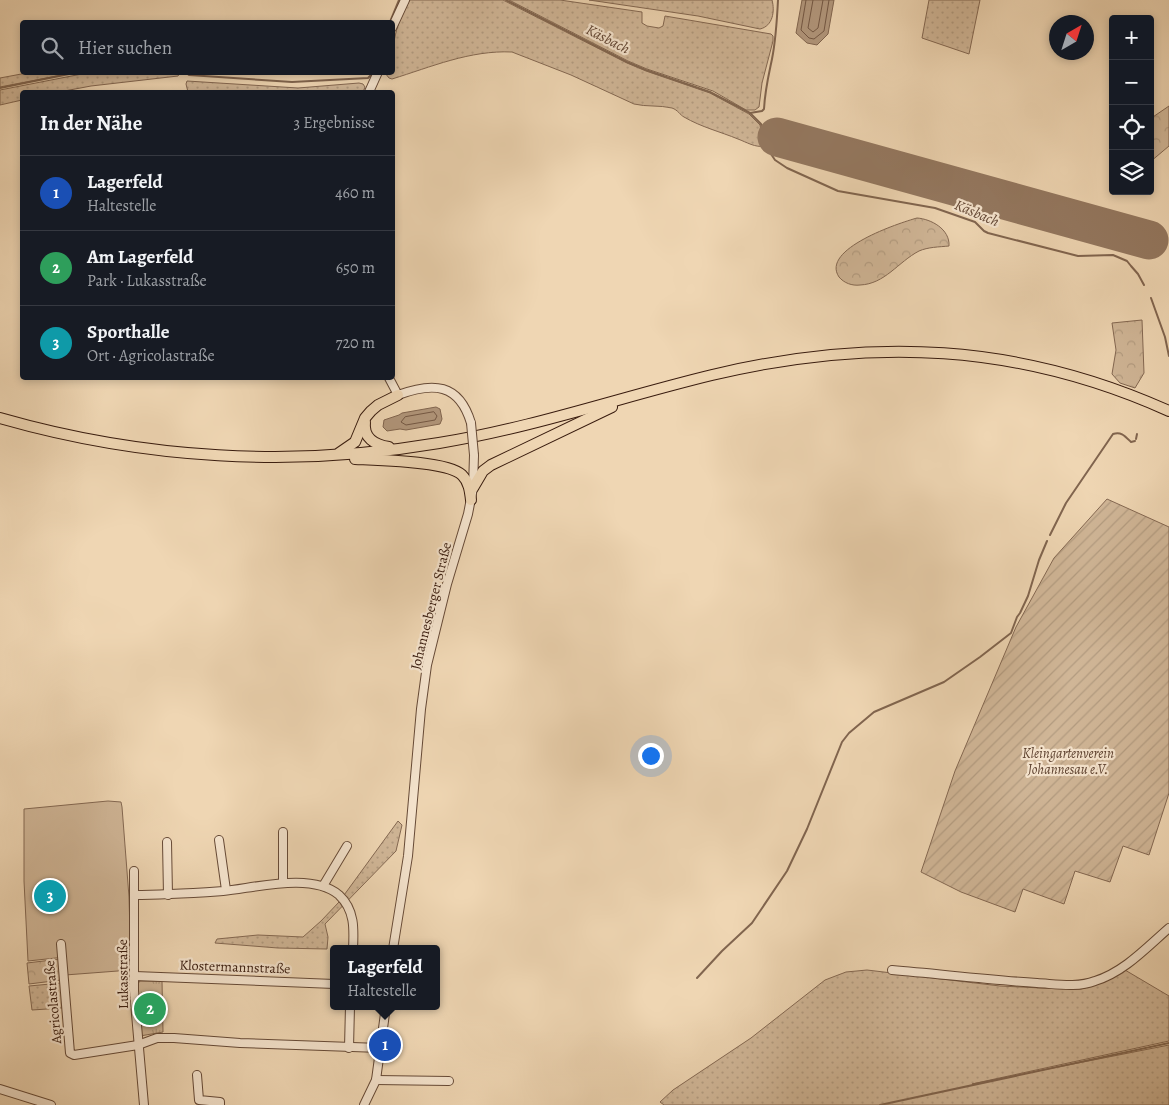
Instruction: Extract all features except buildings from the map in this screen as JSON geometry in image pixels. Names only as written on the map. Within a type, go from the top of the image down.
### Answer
[{"type":"main road","points":[[0,418],[75,437],[160,450],[218,456],[336,455],[405,448],[487,434],[710,376],[785,360],[827,354],[899,351],[949,353],[1001,360],[1067,374],[1117,390],[1169,411]]},
{"type":"main road","points":[[473,488],[483,471],[491,465],[620,403],[646,393]]},
{"type":"main road","points":[[336,455],[355,442],[365,418],[378,405],[398,395]]},
{"type":"main road","points":[[365,418],[365,431],[373,442],[382,446],[405,448]]},
{"type":"main road","points":[[314,456],[411,463],[453,469],[465,479],[470,490],[471,500]]},
{"type":"street","points":[[395,21],[404,0]]},
{"type":"street","points":[[370,90],[377,75]]},
{"type":"street","points":[[390,380],[398,395]]},
{"type":"street","name":"Johannesberger Straße","points":[[394,945],[408,856],[421,710],[427,665],[447,584],[471,500],[474,456],[471,423],[462,402],[447,390],[436,387],[422,387],[398,395]]},
{"type":"street","points":[[283,832],[284,884]]},
{"type":"street","points":[[219,840],[226,890]]},
{"type":"street","points":[[167,842],[168,895]]},
{"type":"street","points":[[323,886],[347,846]]},
{"type":"street","name":"Lukasstraße","points":[[134,871],[134,992],[144,1105]]},
{"type":"street","points":[[134,895],[168,895],[284,884],[323,886],[338,895],[350,909],[354,928],[353,945]]},
{"type":"street","points":[[892,970],[1000,981],[1085,984],[1111,974],[1125,966],[1169,928]]},
{"type":"street","name":"Agricolastraße","points":[[61,944],[70,1053],[74,1055],[138,1045]]},
{"type":"street","name":"Klostermannstraße","points":[[135,976],[330,984]]},
{"type":"street","points":[[349,1048],[350,1010]]},
{"type":"street","points":[[364,1105],[376,1080],[385,1010]]},
{"type":"street","points":[[138,1045],[157,1038],[174,1038],[240,1043],[380,1048]]},
{"type":"street","points":[[197,1075],[199,1100],[220,1102],[220,1105]]},
{"type":"street","points":[[376,1080],[449,1081]]},
{"type":"street","points":[[0,1089],[51,1105]]},
{"type":"green space","points":[[410,0],[503,0],[627,63],[710,93],[749,114],[760,125],[764,146],[751,144],[704,127],[684,117],[672,108],[634,104],[571,75],[512,52],[466,56],[392,79],[389,78],[387,75],[395,75],[395,35]]},
{"type":"green space","points":[[509,0],[560,0],[642,12],[642,23],[659,28],[663,26],[665,16],[771,34],[773,41],[762,83],[759,107],[755,110],[746,110],[713,91],[628,61]]},
{"type":"green space","points":[[589,0],[772,0],[773,9],[772,18],[768,25],[760,29],[698,16]]},
{"type":"green space","points":[[929,0],[980,0],[969,54],[922,38]]},
{"type":"green space","points":[[20,74],[62,75],[0,87],[0,78]]},
{"type":"green space","points":[[77,75],[179,75],[70,90],[20,90],[20,100],[0,105],[0,90]]},
{"type":"green space","points":[[187,81],[298,88],[359,83],[365,87],[364,90],[188,90]]},
{"type":"green space","points":[[1169,106],[1169,146],[1154,159],[1154,150],[1154,116]]},
{"type":"green space","points":[[917,218],[928,220],[939,226],[946,235],[949,246],[919,251],[884,277],[869,284],[851,284],[839,277],[836,267],[841,257],[851,247],[879,231]]},
{"type":"green space","points":[[1142,320],[1144,373],[1135,388],[1120,383],[1112,374],[1116,350],[1112,323]]},
{"type":"green space","name":"Kleingartenverein Johannesau e.V.","points":[[1107,499],[1169,527],[1169,793],[1149,855],[1123,846],[1110,882],[1075,871],[1064,904],[1023,889],[1015,912],[961,892],[921,872],[955,771],[1016,627],[1054,558]]},
{"type":"green space","points":[[108,801],[121,802],[122,807],[129,897],[131,970],[65,975],[65,957],[28,961],[24,881],[24,809]]},
{"type":"green space","points":[[398,821],[402,825],[396,851],[325,924],[328,937],[327,949],[278,948],[215,943],[217,939],[258,935],[303,937],[339,902]]},
{"type":"green space","points":[[60,959],[61,980],[29,984],[27,963]]},
{"type":"green space","points":[[867,970],[1000,986],[1081,989],[1092,986],[1125,970],[1169,996],[1169,1041],[972,1084],[1169,1045],[1169,1105],[664,1105],[660,1102],[673,1090],[751,1038],[825,980],[846,972]]},
{"type":"green space","points":[[140,981],[162,981],[163,1032],[140,1036],[137,985]]},
{"type":"green space","points":[[61,983],[62,1008],[32,1010],[29,986]]},
{"type":"water","points":[[802,0],[834,0],[828,34],[817,45],[807,43],[796,33]]},
{"type":"water","points":[[436,407],[440,409],[442,419],[440,424],[387,431],[383,427],[384,420],[402,413]]},
{"type":"waterway","points":[[391,20],[399,0]]},
{"type":"waterway","name":"Käsbach","points":[[506,0],[627,62],[710,92],[750,113],[761,124],[766,146]]},
{"type":"waterway","points":[[750,113],[764,109],[777,22],[778,0]]},
{"type":"waterway","points":[[0,88],[64,75]]},
{"type":"waterway","points":[[189,75],[292,82],[368,78],[371,75]]},
{"type":"waterway","name":"Käsbach","points":[[769,151],[775,160],[787,168],[838,191],[935,208],[975,222],[988,233],[1078,256],[1113,255],[1127,261],[1144,285]]},
{"type":"waterway","name":"Käsbach","points":[[1151,298],[1165,337],[1169,356]]},
{"type":"waterway","points":[[1050,535],[1066,503],[1113,434],[1121,434],[1131,442],[1135,441]]},
{"type":"waterway","points":[[1136,439],[1137,434]]},
{"type":"waterway","points":[[697,978],[752,923],[787,871],[807,829],[842,742],[849,733],[874,712],[944,682],[1011,633],[1028,596],[1047,541]]},
{"type":"waterway","points":[[880,1105],[1169,1043]]},
{"type":"runway","points":[[777,137],[1149,240]]},
{"type":"place","name":"Sporthalle","points":[[50,896]]},
{"type":"place","name":"Am Lagerfeld","points":[[150,1009]]},
{"type":"place","name":"Lagerfeld","points":[[385,1045]]}]
